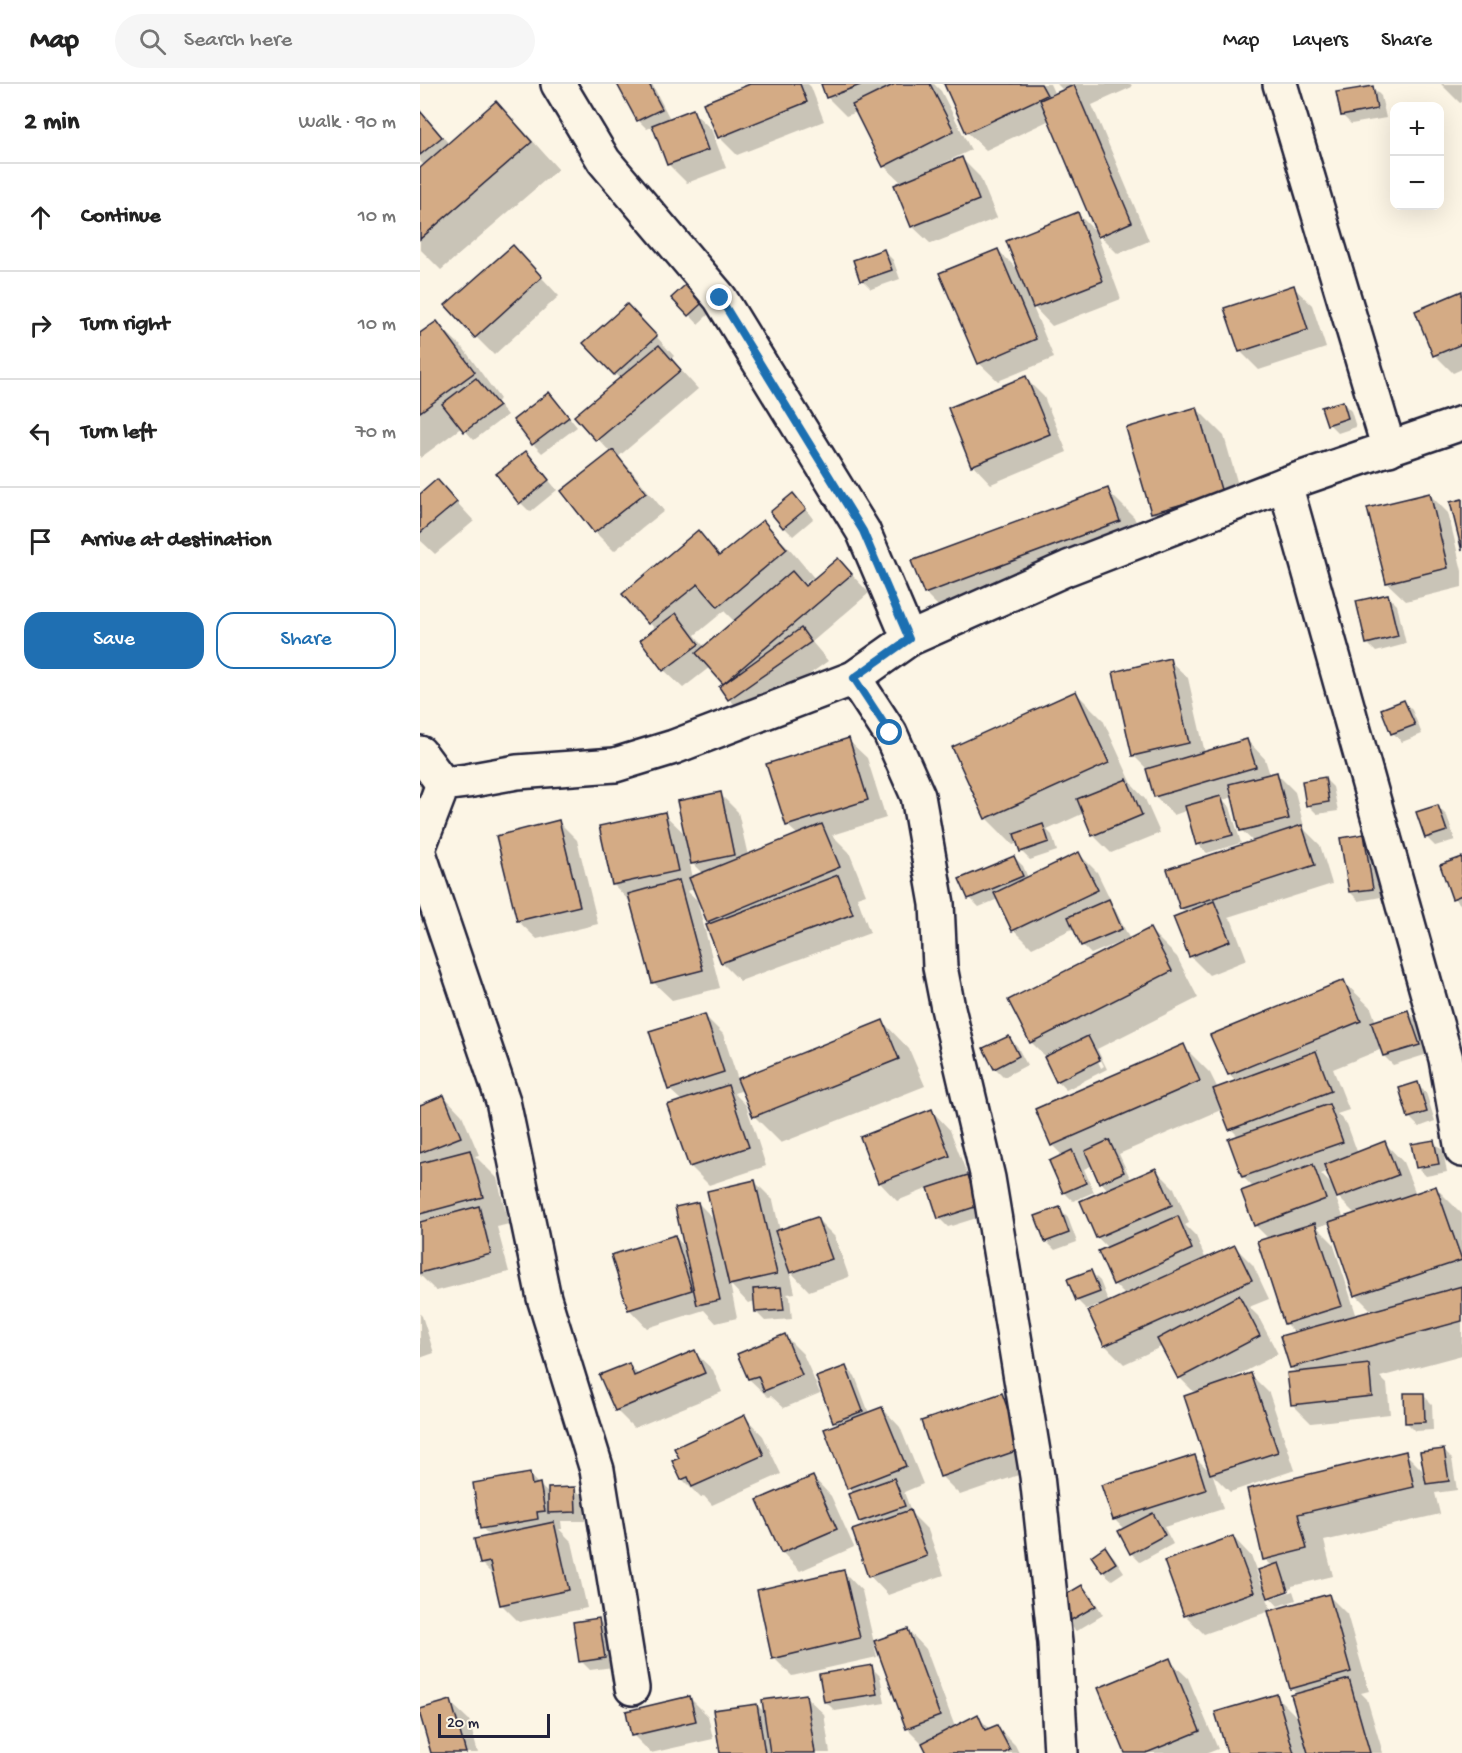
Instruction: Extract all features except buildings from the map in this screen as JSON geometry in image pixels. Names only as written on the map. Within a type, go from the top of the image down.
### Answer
[{"type":"street","points":[[558,84],[604,161],[720,298],[863,531],[909,639]]},
{"type":"street","points":[[1280,84],[1389,448]]},
{"type":"street","points":[[442,783],[467,782],[517,772],[615,765],[674,747],[854,678],[909,639],[1068,568],[1285,484],[1462,423]]},
{"type":"street","points":[[1285,484],[1446,1059],[1462,1150]]},
{"type":"street","points":[[854,678],[890,733],[918,796],[937,904],[940,967],[988,1178],[1037,1476],[1055,1643],[1061,1753]]},
{"type":"street","points":[[420,753],[442,783]]},
{"type":"street","points":[[420,844],[442,783]]},
{"type":"street","points":[[420,856],[503,1101],[544,1298],[597,1470],[632,1688]]},
{"type":"route","points":[[720,298],[863,531],[909,639],[854,678],[890,733]]}]
